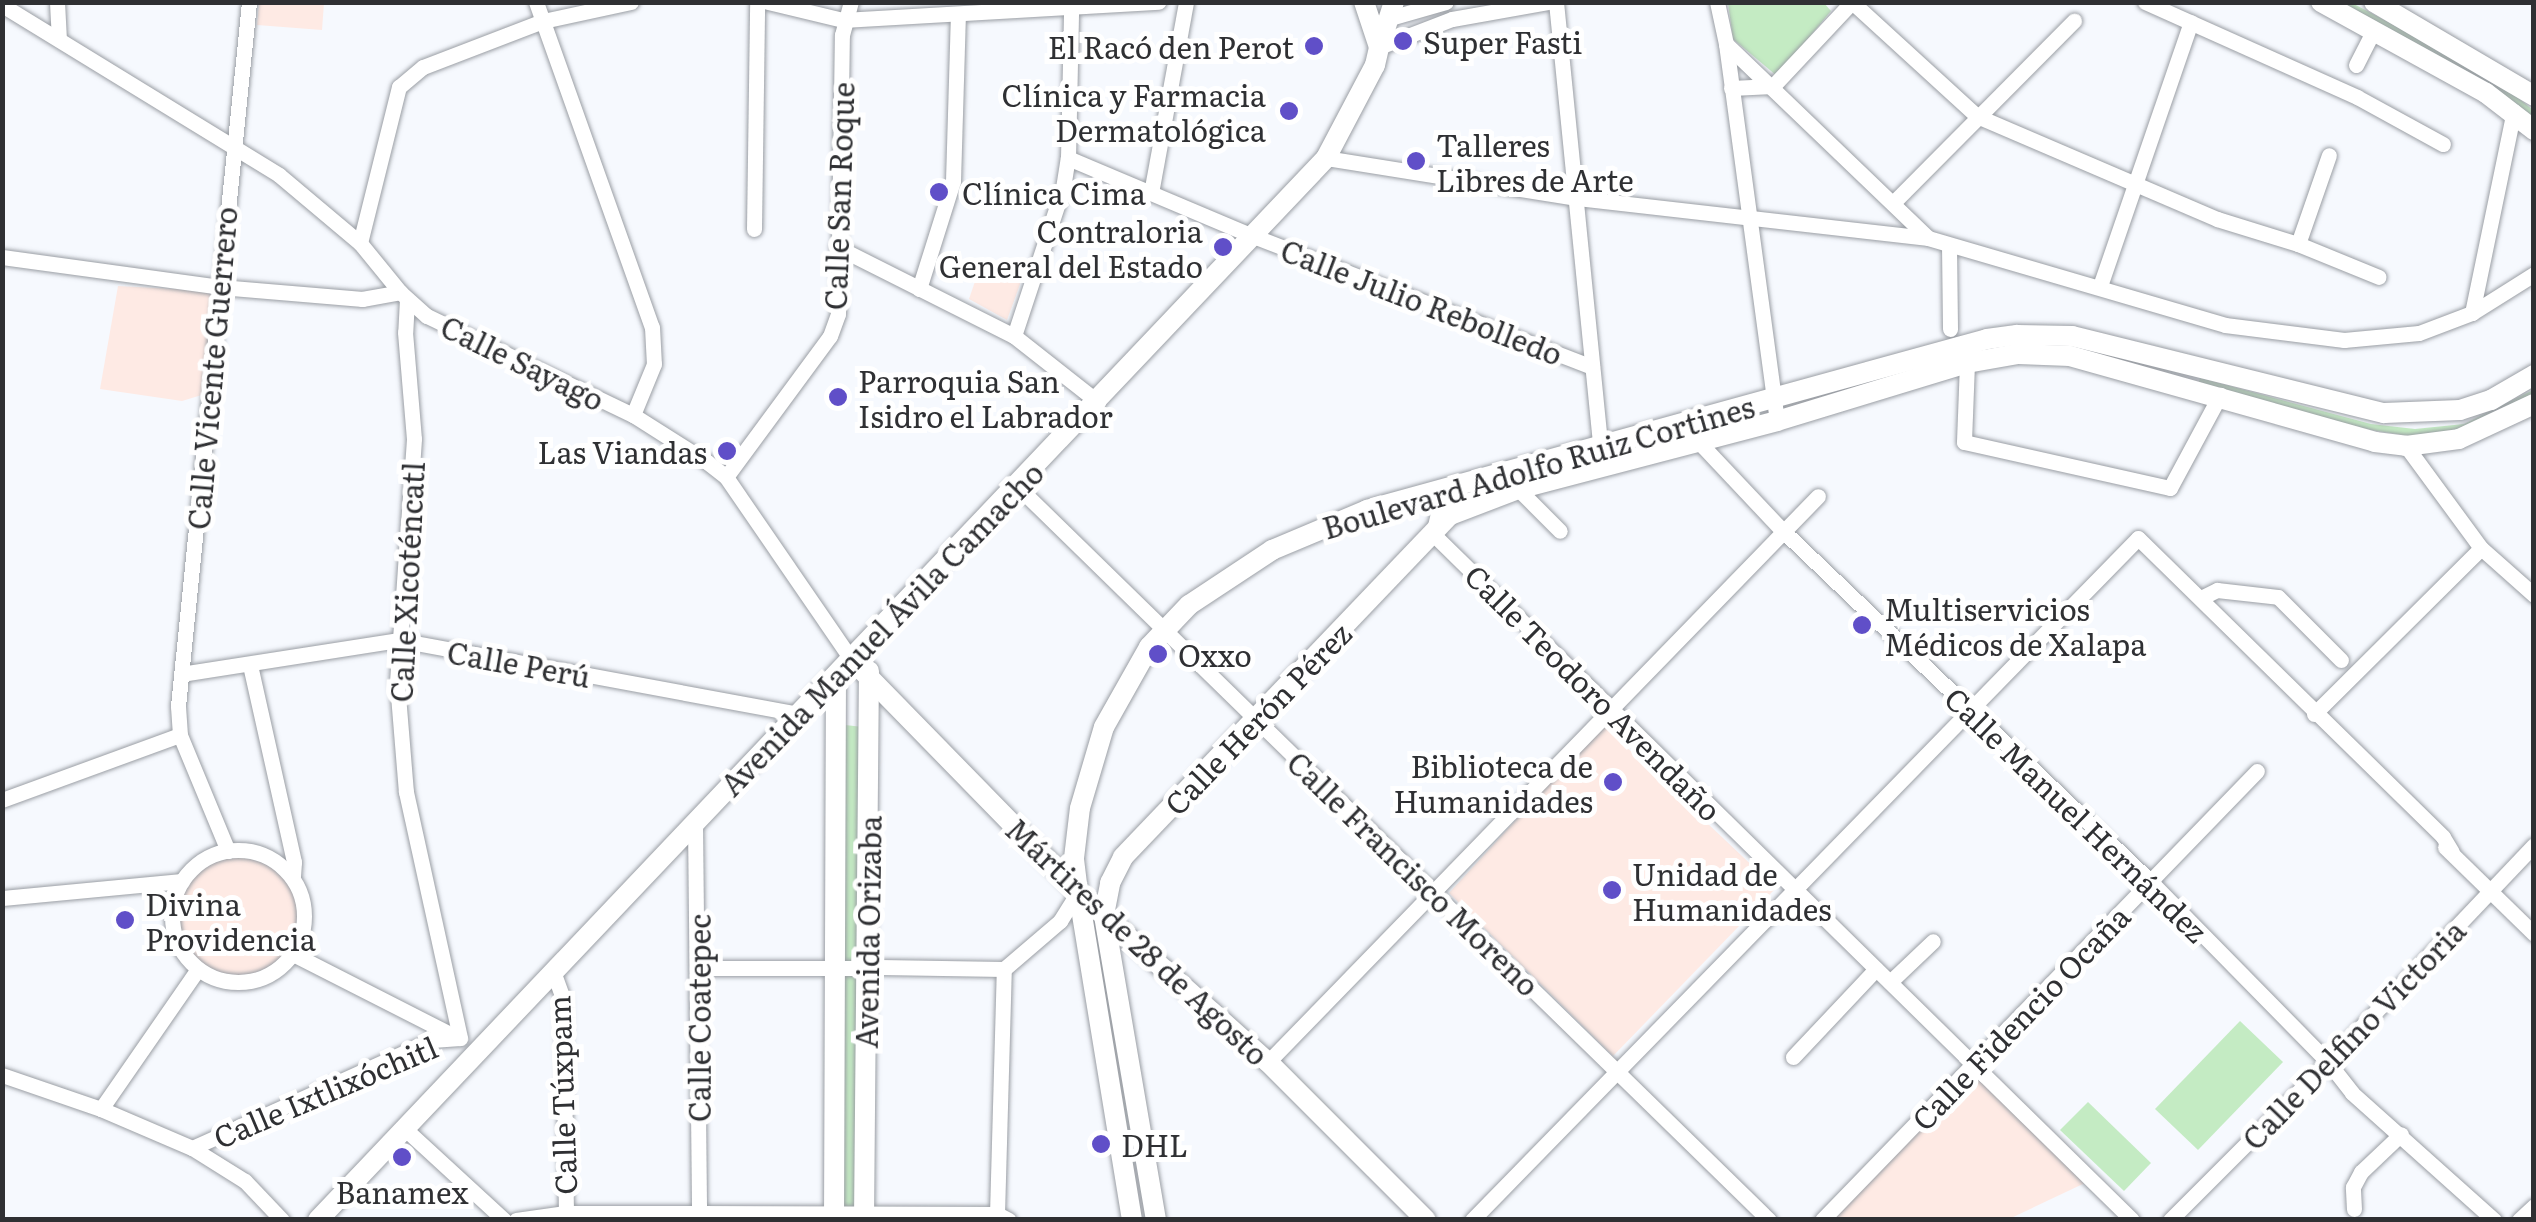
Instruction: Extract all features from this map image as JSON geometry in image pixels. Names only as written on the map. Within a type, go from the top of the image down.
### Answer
[{"type":"main road","points":[[1364,2],[1379,47]]},
{"type":"main road","points":[[2322,2],[2514,112],[2534,130]]},
{"type":"main road","points":[[2374,2],[2534,96]]},
{"type":"main road","name":"Avenida Manuel Ávila Camacho","points":[[318,1220],[1326,158],[1369,81],[1392,10]]},
{"type":"main road","name":"Boulevard Adolfo Ruiz Cortines","points":[[1132,1220],[1074,858],[1090,764],[1125,685],[1162,629],[1272,550],[1351,515],[1444,488],[1600,443],[2017,335],[2072,336],[2384,414],[2460,410],[2491,400],[2534,376]]},
{"type":"main road","name":"Boulevard Adolfo Ruiz Cortines","points":[[1433,534],[1450,515],[1469,504],[1967,364],[2018,354],[2070,356],[2220,395],[2375,442],[2406,446],[2459,438],[2534,404]]},
{"type":"main road","points":[[2189,387],[2195,366]]},
{"type":"main road","name":"Calle Herón Pérez","points":[[1104,916],[1110,882],[1123,856],[1433,534]]},
{"type":"main road","name":"Avenida Orizaba","points":[[859,652],[869,677],[873,968],[864,1217]]},
{"type":"main road","name":"Avenida Orizaba","points":[[834,1217],[836,675]]},
{"type":"main road","name":"Mártires de 28 de Agosto","points":[[869,677],[1078,892],[1268,1062],[1426,1220]]},
{"type":"main road","points":[[837,719],[854,714],[869,723]]},
{"type":"main road","points":[[1104,916],[1156,1220]]},
{"type":"street","points":[[57,2],[59,38]]},
{"type":"street","name":"Calle Vicente Guerrero","points":[[180,734],[181,674],[231,147],[249,2]]},
{"type":"street","points":[[536,2],[652,327],[654,364],[633,414]]},
{"type":"street","points":[[360,243],[398,88],[423,66],[543,22],[631,2]]},
{"type":"street","points":[[754,229],[757,2]]},
{"type":"street","points":[[768,2],[843,20],[1158,2]]},
{"type":"street","name":"Calle San Roque","points":[[726,477],[830,336],[838,314],[843,20],[851,2]]},
{"type":"street","points":[[1152,194],[1186,2]]},
{"type":"street","points":[[1392,10],[1446,2]]},
{"type":"street","points":[[1379,47],[1452,18],[1548,2]]},
{"type":"street","points":[[1556,2],[1600,443]]},
{"type":"street","points":[[1718,2],[1777,420]]},
{"type":"street","points":[[1732,88],[1773,86],[1852,2],[1977,116],[2216,219],[2298,244],[2378,276]]},
{"type":"street","points":[[2145,2],[2357,97],[2443,144]]},
{"type":"street","name":"Calle Sayago","points":[[2,5],[321,206],[360,243],[404,296],[448,330],[633,414],[726,477],[859,652]]},
{"type":"street","points":[[1014,336],[1063,188],[1068,158],[1071,9]]},
{"type":"street","points":[[919,289],[953,181],[958,16]]},
{"type":"street","points":[[1894,203],[2074,21]]},
{"type":"street","points":[[2100,286],[2191,22]]},
{"type":"street","points":[[2356,65],[2373,31]]},
{"type":"street","points":[[1726,44],[1928,238]]},
{"type":"street","points":[[2472,312],[2514,112]]},
{"type":"street","points":[[2298,244],[2330,155]]},
{"type":"street","name":"Calle Julio Rebolledo","points":[[1068,158],[1253,236],[1592,367]]},
{"type":"street","points":[[1326,158],[1576,198],[1928,238],[2225,325],[2344,340],[2419,333],[2472,312],[2534,274]]},
{"type":"street","points":[[1949,245],[1950,329]]},
{"type":"street","points":[[837,247],[1014,336],[1098,402]]},
{"type":"street","points":[[2,257],[220,287],[362,298],[404,296]]},
{"type":"street","name":"Calle Xicoténcatl","points":[[404,296],[414,439],[397,683],[406,792],[460,1038]]},
{"type":"street","points":[[1967,364],[1964,442],[2170,488],[2220,395]]},
{"type":"street","name":"Calle Manuel Hernández","points":[[1698,440],[1782,530],[2152,883],[2328,1062],[2352,1093],[2494,1220]]},
{"type":"street","points":[[2406,446],[2481,548],[2534,595]]},
{"type":"street","name":"Calle Francisco Moreno","points":[[1017,486],[1769,1220]]},
{"type":"street","points":[[1433,534],[1444,488]]},
{"type":"street","points":[[1518,489],[1560,531]]},
{"type":"street","points":[[1268,1062],[1818,496]]},
{"type":"street","name":"Calle Teodoro Avendaño","points":[[1433,534],[2132,1220]]},
{"type":"street","points":[[1472,1220],[1615,1069],[2138,538],[2314,714],[2321,736],[2452,852],[2534,934]]},
{"type":"street","points":[[2314,714],[2481,548]]},
{"type":"street","points":[[2201,598],[2218,590],[2278,597],[2341,660]]},
{"type":"street","name":"Calle Perú","points":[[181,674],[399,640],[798,714]]},
{"type":"street","points":[[250,665],[305,921],[293,954],[269,975],[251,981],[233,982],[198,969],[174,935],[172,907],[182,881],[196,865],[228,851],[268,856],[293,878]]},
{"type":"street","points":[[2,800],[180,734],[228,851]]},
{"type":"street","name":"Calle Fidencio Ocaña","points":[[1822,1220],[2152,883],[2257,770]]},
{"type":"street","name":"Calle Coatepec","points":[[695,823],[699,1212]]},
{"type":"street","name":"Calle Delfino Victoria","points":[[2170,1220],[2328,1062],[2534,845]]},
{"type":"street","points":[[2,898],[182,881]]},
{"type":"street","points":[[699,968],[1004,968],[1060,921],[1078,892]]},
{"type":"street","points":[[1890,982],[1933,941]]},
{"type":"street","points":[[293,954],[460,1038],[476,1053]]},
{"type":"street","points":[[516,1220],[699,1212],[1003,1217],[1004,968]]},
{"type":"street","points":[[101,1109],[198,969]]},
{"type":"street","points":[[1792,1057],[1876,969]]},
{"type":"street","name":"Calle Túxpam","points":[[554,971],[563,1000],[566,1216]]},
{"type":"street","name":"Calle Ixtlixóchitl","points":[[192,1148],[432,1040],[460,1038]]},
{"type":"street","name":"Calle Manuel Hernández","points":[[2328,1062],[2342,1068],[2504,1220]]},
{"type":"street","points":[[2,1075],[101,1109],[192,1148],[245,1181],[282,1220]]},
{"type":"street","points":[[404,1128],[504,1220]]},
{"type":"street","points":[[2354,1208],[2353,1187],[2362,1172],[2401,1134]]},
{"type":"street","points":[[2520,1220],[2534,1206]]},
{"type":"shaded area","points":[[259,3],[324,3],[322,30],[257,25]]},
{"type":"shaded area","points":[[983,258],[1023,276],[1007,320],[969,299]]},
{"type":"shaded area","points":[[118,286],[215,291],[205,394],[182,401],[100,389]]},
{"type":"shaded area","name":"Unidad de Humanidades","points":[[1603,725],[1776,888],[1613,1056],[1449,893]]},
{"type":"shaded area","points":[[238,855],[261,860],[281,873],[294,893],[299,916],[294,939],[281,959],[261,972],[238,977],[215,972],[195,959],[182,939],[177,916],[182,893],[195,873],[215,860]]},
{"type":"shaded area","points":[[1974,1074],[2085,1183],[2009,1219],[1828,1220]]},
{"type":"green space","points":[[1728,3],[1824,3],[1831,11],[1777,76],[1733,39]]},
{"type":"green space","points":[[2336,3],[2352,3],[2492,77],[2533,110],[2533,119]]},
{"type":"green space","points":[[2200,378],[2371,424],[2415,429],[2464,424],[2533,390],[2534,398],[2466,429],[2416,437],[2371,430],[2198,385]]},
{"type":"green space","points":[[845,725],[863,727],[860,962],[843,961]]},
{"type":"green space","points":[[843,973],[860,973],[861,1209],[841,1209]]},
{"type":"green space","points":[[2240,1021],[2283,1062],[2198,1150],[2155,1109]]},
{"type":"green space","points":[[2088,1102],[2151,1163],[2124,1191],[2060,1130]]},
{"type":"place","name":"Super Fasti","points":[[1403,41]]},
{"type":"place","name":"El Racó den Perot","points":[[1314,46]]},
{"type":"place","name":"Clínica y Farmacia Dermatológica","points":[[1289,111]]},
{"type":"place","name":"Talleres Libres de Arte","points":[[1416,161]]},
{"type":"place","name":"Clínica Cima","points":[[939,192]]},
{"type":"place","name":"Contraloria General del Estado","points":[[1223,247]]},
{"type":"place","name":"Parroquia San Isidro el Labrador","points":[[838,397]]},
{"type":"place","name":"Las Viandas","points":[[727,451]]},
{"type":"place","name":"Multiservicios Médicos de Xalapa","points":[[1862,625]]},
{"type":"place","name":"Oxxo","points":[[1158,654]]},
{"type":"place","name":"Biblioteca de Humanidades","points":[[1613,782]]},
{"type":"place","name":"Unidad de Humanidades","points":[[1612,890]]},
{"type":"place","name":"Divina Providencia","points":[[125,920]]},
{"type":"place","name":"DHL","points":[[1101,1144]]},
{"type":"place","name":"Banamex","points":[[402,1157]]}]
